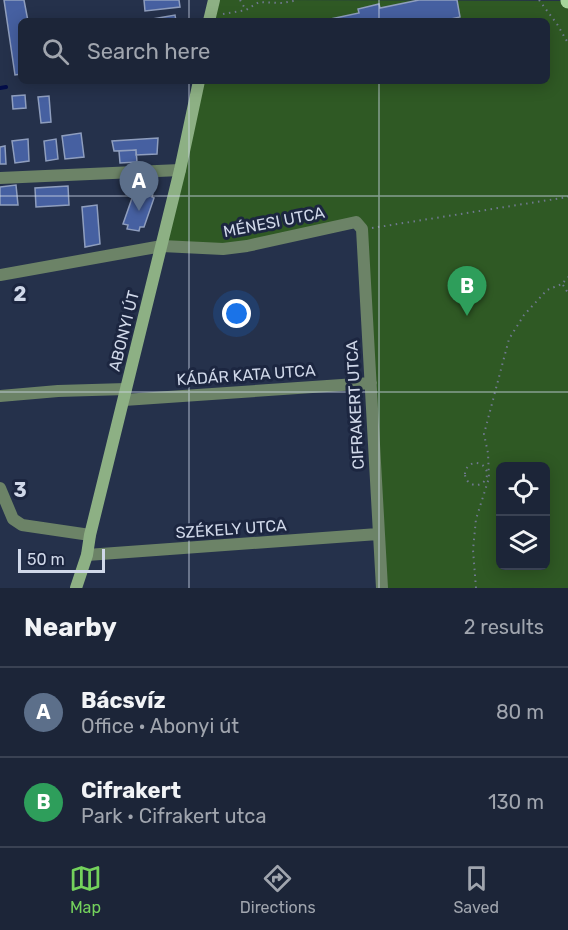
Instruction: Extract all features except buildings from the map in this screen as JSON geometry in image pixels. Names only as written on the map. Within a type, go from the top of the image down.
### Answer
[{"type":"street","points":[[210,17],[214,0]]},
{"type":"street","name":"ABONYI ÚT","points":[[76,588],[87,555],[180,170],[198,84]]},
{"type":"street","points":[[0,178],[180,170]]},
{"type":"street","name":"MÉNESI UTCA","points":[[0,275],[162,246],[223,249],[359,226]]},
{"type":"street","name":"CIFRAKERT UTCA","points":[[359,226],[371,383],[382,588]]},
{"type":"street","name":"KÁDÁR KATA UTCA","points":[[0,396],[58,391],[125,395],[371,383]]},
{"type":"street","points":[[0,488],[14,519],[22,525],[90,535]]},
{"type":"street","name":"SZÉKELY UTCA","points":[[87,555],[378,534]]},
{"type":"path","points":[[240,0],[246,10]]},
{"type":"path","points":[[210,17],[246,10],[260,1],[283,3],[298,0]]},
{"type":"path","points":[[538,0],[557,24],[568,43]]},
{"type":"path","points":[[359,226],[568,197]]},
{"type":"path","points":[[476,588],[473,550],[476,519],[489,478],[488,453],[484,434],[509,339],[524,315],[547,290],[562,284],[568,277]]},
{"type":"path","points":[[562,284],[568,293]]},
{"type":"path","points":[[474,463],[488,471],[484,482],[480,484],[470,483],[465,474],[466,469],[474,463]]},
{"type":"green space","points":[[214,0],[568,1],[568,588],[382,588],[356,222],[247,246],[162,246],[198,84],[550,84],[550,18],[210,18]]},
{"type":"waterway","points":[[0,88],[6,87]]},
{"type":"place","name":"Bácsvíz","points":[[139,211]]},
{"type":"place","name":"Cifrakert","points":[[467,316]]}]
